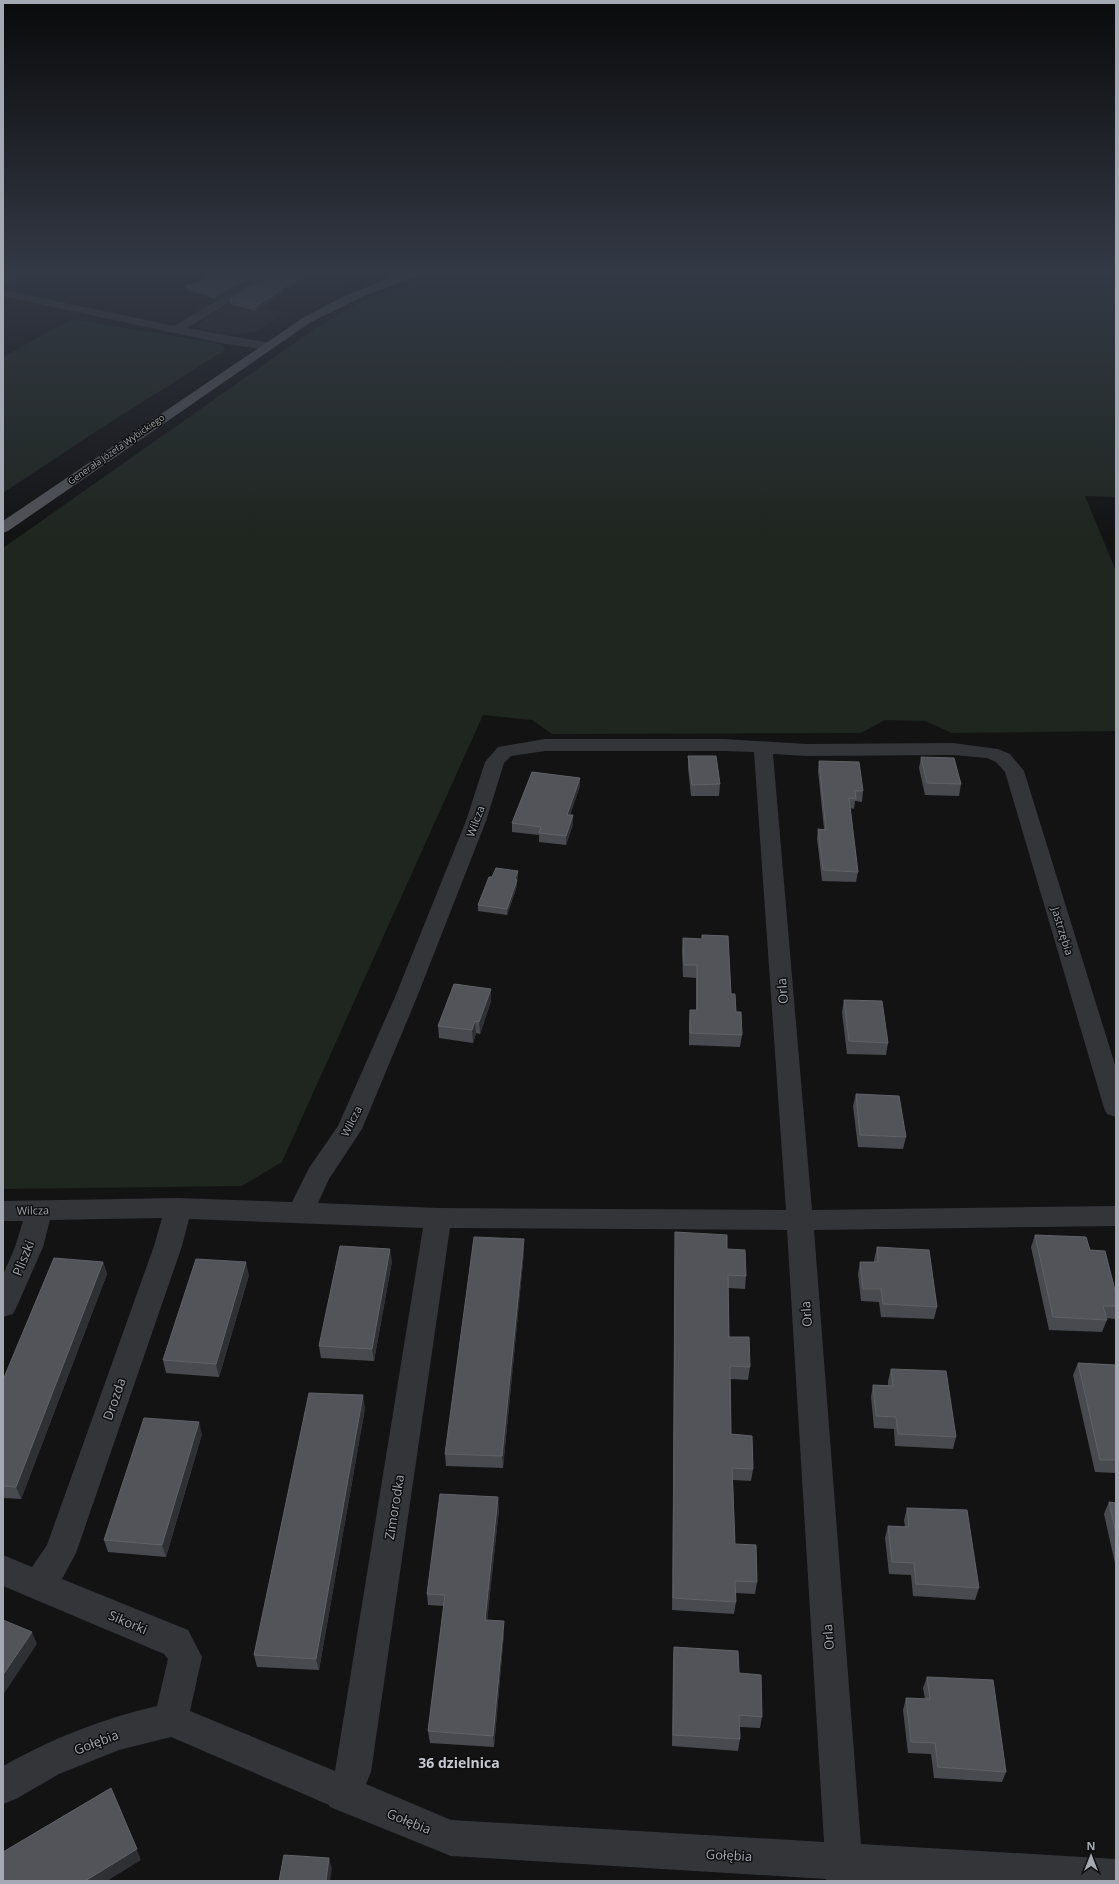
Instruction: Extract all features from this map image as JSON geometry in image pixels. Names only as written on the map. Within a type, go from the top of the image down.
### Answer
[{"type":"main road","name":"Generała Józefa Wybickiego","points":[[3,528],[247,359]]},
{"type":"street","name":"Wilcza","points":[[3,1211],[178,1208],[300,1212],[318,1175],[349,1129],[406,997],[476,821],[495,762],[505,751],[545,745],[724,745],[763,748]]},
{"type":"street","name":"Jastrzębia","points":[[763,748],[806,750],[953,749],[978,751],[1003,758],[1014,771],[1116,1108]]},
{"type":"street","name":"Orla","points":[[763,748],[800,1220],[845,1871]]},
{"type":"street","name":"Drozda","points":[[39,1585],[60,1553],[168,1246],[178,1208]]},
{"type":"street","name":"Pliszki","points":[[3,1306],[29,1247],[40,1210]]},
{"type":"street","points":[[300,1212],[438,1218],[800,1220],[1116,1216]]},
{"type":"street","name":"Zimorodka","points":[[343,1794],[353,1772],[438,1218]]},
{"type":"street","name":"Sikorki","points":[[3,1570],[176,1642],[185,1657],[171,1720]]},
{"type":"street","name":"Gołębia","points":[[3,1786],[47,1761],[112,1735],[171,1720],[343,1794],[451,1838],[845,1871],[1116,1878]]},
{"type":"shaded area","points":[[3,359],[211,359],[95,432],[3,493]]},
{"type":"shaded area","points":[[272,359],[1116,359],[1116,497],[1085,496],[1116,571],[1116,731],[952,733],[925,721],[885,720],[861,733],[552,734],[532,720],[483,715],[282,1162],[242,1186],[3,1189],[3,548]]},
{"type":"building","points":[[688,756],[716,756],[720,784],[692,785]]},
{"type":"building","points":[[921,757],[954,758],[961,784],[927,783]]},
{"type":"building","points":[[819,761],[859,762],[863,791],[855,791],[856,799],[849,798],[858,872],[823,870],[818,829],[826,830]]},
{"type":"building","points":[[532,772],[580,778],[567,815],[573,815],[566,836],[539,833],[541,827],[512,823]]},
{"type":"building","points":[[496,868],[518,871],[515,879],[517,880],[507,909],[478,905],[489,877],[492,877]]},
{"type":"building","points":[[702,935],[728,936],[731,994],[735,994],[736,1012],[741,1012],[742,1035],[690,1033],[690,1010],[697,1010],[697,965],[684,965],[683,938],[702,939]]},
{"type":"building","points":[[454,984],[491,989],[479,1022],[475,1021],[472,1030],[438,1026]]},
{"type":"building","points":[[844,1000],[882,1001],[888,1043],[849,1041]]},
{"type":"building","points":[[856,1094],[899,1096],[906,1137],[860,1135]]},
{"type":"building","points":[[675,1232],[727,1235],[727,1249],[745,1250],[746,1276],[728,1275],[729,1337],[749,1337],[750,1367],[730,1366],[731,1434],[752,1436],[753,1469],[732,1468],[735,1544],[756,1545],[757,1582],[735,1581],[736,1602],[673,1598]]},
{"type":"building","points":[[1035,1235],[1086,1237],[1090,1250],[1105,1251],[1116,1294],[1116,1306],[1103,1306],[1107,1320],[1053,1317]]},
{"type":"building","points":[[474,1237],[524,1239],[502,1456],[445,1454]]},
{"type":"building","points":[[340,1246],[390,1249],[372,1349],[319,1346]]},
{"type":"building","points":[[877,1247],[929,1250],[937,1307],[883,1304],[881,1289],[863,1289],[860,1262],[878,1262]]},
{"type":"building","points":[[54,1258],[103,1262],[16,1487],[3,1486],[3,1380]]},
{"type":"building","points":[[196,1259],[246,1262],[216,1364],[163,1360]]},
{"type":"building","points":[[1078,1363],[1116,1365],[1116,1460],[1100,1460]]},
{"type":"building","points":[[891,1369],[946,1371],[956,1437],[898,1434],[896,1417],[876,1416],[873,1385],[893,1386]]},
{"type":"building","points":[[309,1393],[363,1395],[316,1659],[254,1655]]},
{"type":"building","points":[[144,1418],[199,1422],[162,1545],[104,1540]]},
{"type":"building","points":[[440,1494],[498,1497],[485,1620],[504,1621],[493,1736],[428,1731],[445,1595],[427,1594]]},
{"type":"building","points":[[1109,1502],[1116,1503],[1116,1533]]},
{"type":"building","points":[[907,1508],[967,1510],[979,1588],[916,1584],[914,1563],[892,1562],[888,1526],[909,1527]]},
{"type":"building","points":[[3,1620],[32,1632],[3,1675]]},
{"type":"building","points":[[674,1647],[738,1651],[739,1673],[761,1675],[762,1717],[739,1715],[740,1739],[673,1735]]},
{"type":"building","points":[[927,1677],[993,1680],[1006,1772],[938,1767],[935,1743],[911,1742],[906,1698],[930,1699]]},
{"type":"building","points":[[111,1788],[137,1849],[85,1881],[3,1881],[3,1852]]},
{"type":"building","points":[[284,1855],[329,1858],[326,1881],[279,1881]]},
{"type":"district","name":"36 dzielnica","points":[[459,1762]]}]
